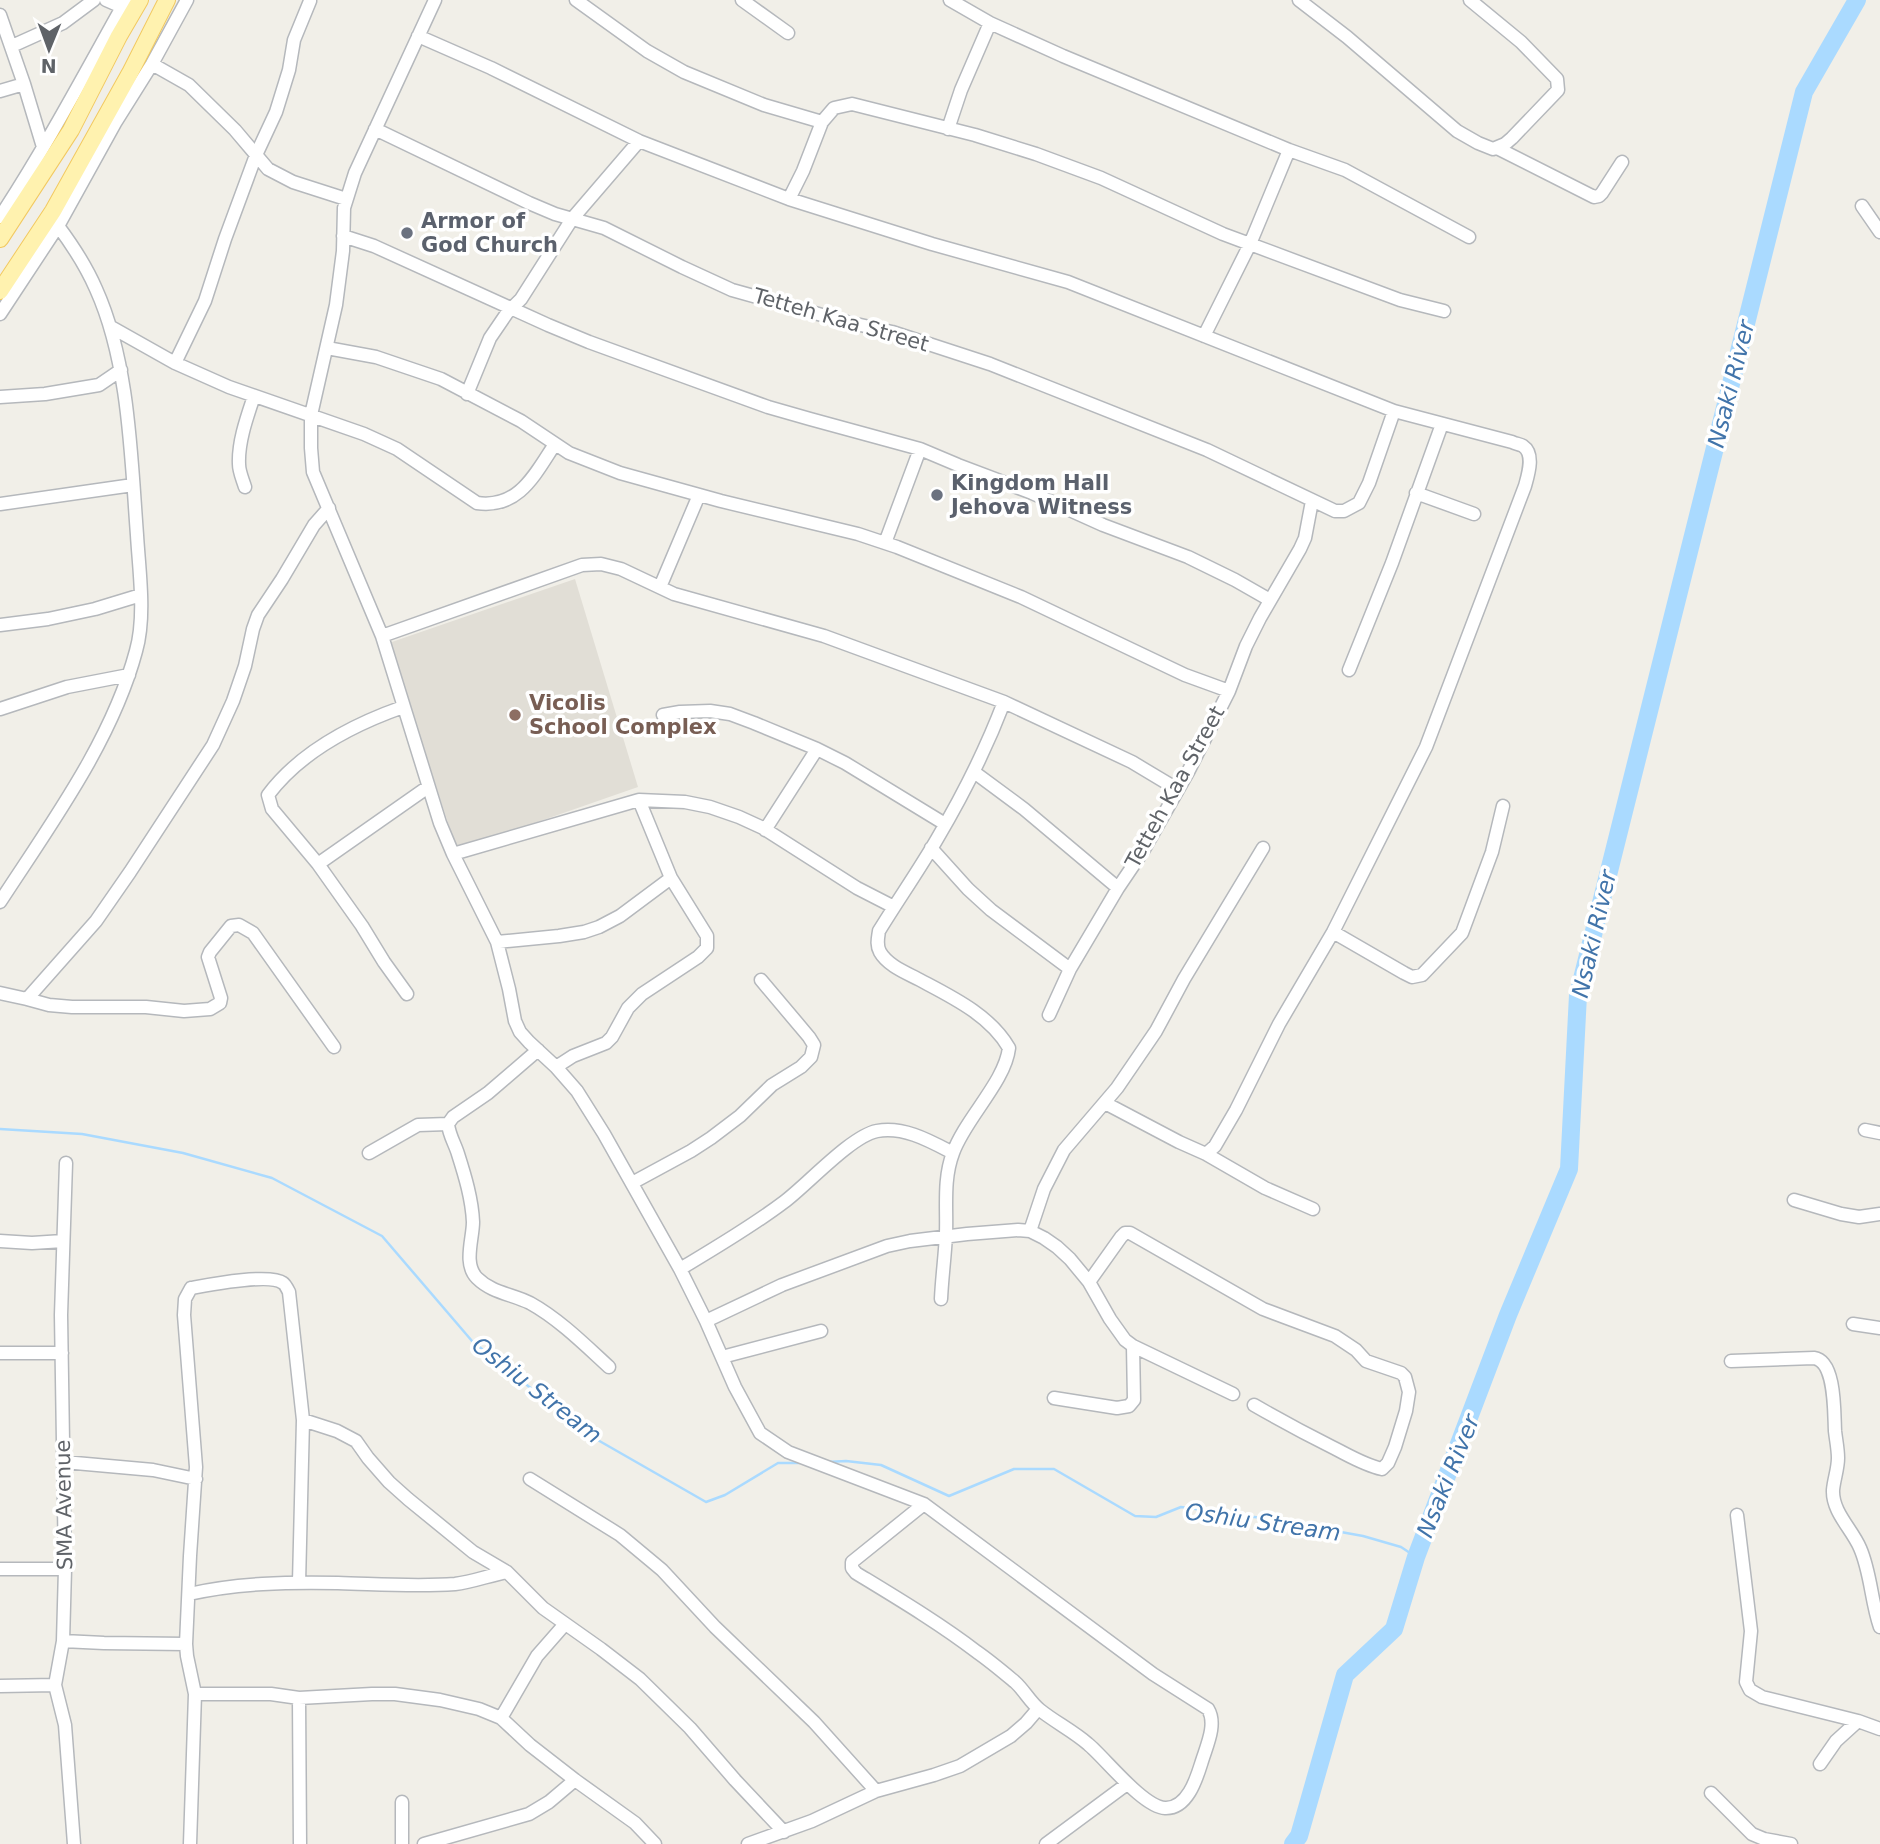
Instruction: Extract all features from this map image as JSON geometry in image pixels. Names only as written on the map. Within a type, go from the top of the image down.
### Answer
[{"type":"main road","points":[[0,239],[71,130],[140,0]]},
{"type":"main road","points":[[0,291],[53,211],[130,73],[167,0]]},
{"type":"main road","points":[[96,51],[119,36]]},
{"type":"street","points":[[12,46],[62,23],[94,0]]},
{"type":"street","points":[[0,217],[84,77],[124,4],[106,0]]},
{"type":"street","points":[[0,314],[58,226],[187,0]]},
{"type":"street","points":[[435,0],[355,173],[346,199],[336,305],[311,415],[311,448],[313,472],[382,636],[428,787],[453,854],[497,942],[514,1021],[520,1032],[577,1091],[632,1183],[680,1269],[735,1387],[760,1433],[788,1452],[924,1504],[1153,1674],[1208,1709],[1212,1724],[1209,1736],[1196,1780],[1184,1799],[1171,1808],[1160,1807],[1127,1784],[1088,1744],[1038,1709],[1015,1682],[978,1652],[856,1573],[852,1562],[924,1504]]},
{"type":"street","points":[[576,0],[647,51],[684,72],[764,105],[822,122]]},
{"type":"street","points":[[742,0],[788,33]]},
{"type":"street","points":[[950,0],[990,23],[1063,56],[1289,150],[1345,170],[1469,237]]},
{"type":"street","points":[[1299,0],[1468,138],[1489,148],[1497,148],[1594,197],[1602,193],[1622,162]]},
{"type":"street","points":[[1470,0],[1484,5],[1557,79],[1558,84],[1558,90],[1512,138],[1497,148]]},
{"type":"street","points":[[175,363],[205,301],[256,155],[276,112],[286,82],[294,40],[310,1]]},
{"type":"street","points":[[0,15],[43,147]]},
{"type":"street","points":[[948,129],[961,90],[990,23]]},
{"type":"street","points":[[418,36],[491,68],[639,141],[789,199],[932,244],[1068,282],[1394,411],[1524,446],[1528,452],[1529,471],[1525,486],[1426,747],[1333,932],[1279,1024],[1236,1110],[1215,1146],[1206,1154]]},
{"type":"street","points":[[152,64],[189,85],[235,130],[268,169],[293,182],[346,199]]},
{"type":"street","points":[[0,91],[24,84]]},
{"type":"street","points":[[789,199],[822,122],[834,108],[852,104],[1036,153],[1101,178],[1223,234],[1400,300],[1444,310]]},
{"type":"street","name":"Tetteh Kaa Street","points":[[375,129],[555,215],[604,228],[732,290],[892,332],[990,364],[1207,450],[1335,511],[1344,511],[1359,503],[1369,483],[1394,411]]},
{"type":"street","points":[[467,394],[490,338],[521,299],[572,219],[639,141]]},
{"type":"street","points":[[1204,336],[1250,244],[1289,150]]},
{"type":"street","points":[[1862,205],[1880,232]]},
{"type":"street","points":[[0,902],[66,800],[110,722],[137,648],[141,595],[121,370],[97,291],[81,258],[58,226]]},
{"type":"street","points":[[343,236],[374,246],[589,342],[768,407],[920,449],[1188,557],[1270,600]]},
{"type":"street","points":[[110,327],[175,363],[254,397],[364,434],[397,449],[477,503],[488,505],[516,495],[530,483],[555,444]]},
{"type":"street","points":[[327,348],[376,357],[442,379],[521,422],[569,453],[620,473],[885,543],[1021,597],[1185,674],[1229,691]]},
{"type":"street","points":[[0,397],[45,394],[99,385],[121,370]]},
{"type":"street","points":[[245,487],[239,466],[240,453],[245,424],[254,397]]},
{"type":"street","points":[[1349,670],[1392,563],[1442,424]]},
{"type":"street","points":[[885,543],[920,449]]},
{"type":"street","points":[[0,504],[133,485]]},
{"type":"street","points":[[1416,493],[1474,514]]},
{"type":"street","points":[[660,587],[699,495]]},
{"type":"street","name":"Tetteh Kaa Street","points":[[1049,1015],[1070,969],[1147,845],[1188,772],[1229,691],[1246,646],[1305,538],[1312,501]]},
{"type":"street","points":[[27,999],[96,921],[214,745],[245,666],[258,615],[314,525],[329,508]]},
{"type":"street","points":[[382,636],[582,565],[601,564],[621,569],[685,597],[824,636],[1003,702],[1132,762],[1177,789]]},
{"type":"street","points":[[0,625],[48,620],[141,595]]},
{"type":"street","points":[[0,709],[67,687],[129,675]]},
{"type":"street","points":[[941,1299],[948,1172],[953,1153],[961,1135],[1007,1063],[1009,1048],[996,1030],[974,1010],[891,963],[880,952],[877,942],[879,931],[974,772],[993,732],[1003,702]]},
{"type":"street","points":[[403,707],[372,718],[340,734],[297,763],[268,795],[272,809],[318,864],[407,994]]},
{"type":"street","points":[[663,715],[698,711],[730,714],[817,749],[945,824]]},
{"type":"street","points":[[765,830],[817,749]]},
{"type":"street","points":[[974,772],[1024,809],[1118,888]]},
{"type":"street","points":[[318,864],[428,787]]},
{"type":"street","points":[[453,854],[639,800],[685,802],[739,817],[765,830],[857,888],[894,907]]},
{"type":"street","points":[[556,1067],[565,1060],[606,1043],[628,1008],[642,994],[698,957],[707,948],[707,936],[671,878],[639,800]]},
{"type":"street","points":[[1333,932],[1412,977],[1422,975],[1462,933],[1492,852],[1503,806]]},
{"type":"street","points":[[931,848],[990,910],[1070,969]]},
{"type":"street","points":[[1030,1231],[1044,1189],[1064,1150],[1105,1103],[1156,1031],[1263,848]]},
{"type":"street","points":[[497,942],[559,936],[599,927],[620,916],[671,878]]},
{"type":"street","points":[[0,993],[48,1005],[72,1007],[146,1007],[184,1011],[211,1009],[220,1003],[221,998],[208,957],[209,952],[230,926],[239,925],[253,933],[334,1047]]},
{"type":"street","points":[[632,1183],[691,1152],[711,1138],[740,1116],[772,1085],[801,1067],[811,1057],[814,1045],[809,1037],[761,980]]},
{"type":"street","points":[[538,1050],[488,1093],[453,1117],[448,1124],[448,1132],[457,1150],[471,1205],[473,1224],[470,1268],[475,1277],[485,1285],[530,1304],[568,1330],[609,1367]]},
{"type":"street","points":[[1105,1103],[1206,1154],[1265,1188],[1313,1209]]},
{"type":"street","points":[[369,1153],[418,1125],[448,1124]]},
{"type":"street","points":[[680,1269],[785,1201],[857,1139],[876,1131],[894,1130],[914,1134],[953,1153]]},
{"type":"street","points":[[1865,1130],[1880,1133]]},
{"type":"street","name":"SMA Avenue","points":[[66,1163],[61,1315],[65,1569],[63,1641],[55,1685],[65,1726],[74,1844]]},
{"type":"street","points":[[1794,1200],[1859,1217],[1880,1214]]},
{"type":"street","points":[[706,1321],[782,1284],[887,1246],[946,1236],[1007,1230],[1030,1231],[1057,1247],[1070,1259],[1089,1282],[1125,1340],[1233,1394]]},
{"type":"street","points":[[1089,1282],[1121,1237],[1130,1233],[1263,1309],[1335,1336],[1356,1350],[1366,1361],[1401,1373],[1405,1377],[1409,1392],[1395,1447],[1388,1463],[1382,1469],[1349,1456],[1254,1405]]},
{"type":"street","points":[[0,1241],[63,1241]]},
{"type":"street","points":[[190,1844],[195,1693],[186,1644],[196,1479],[184,1315],[185,1299],[191,1288],[231,1280],[276,1280],[284,1283],[289,1292],[303,1420],[299,1583]]},
{"type":"street","points":[[1853,1324],[1880,1328]]},
{"type":"street","points":[[722,1357],[821,1331]]},
{"type":"street","points":[[1054,1398],[1117,1408],[1129,1406],[1133,1400],[1133,1346]]},
{"type":"street","points":[[0,1353],[62,1353]]},
{"type":"street","points":[[1731,1361],[1819,1358],[1823,1362],[1830,1381],[1838,1456],[1833,1486],[1834,1499],[1842,1520],[1860,1548],[1880,1627]]},
{"type":"street","points":[[303,1420],[337,1431],[356,1441],[389,1482],[408,1499],[474,1552],[507,1572],[543,1608],[640,1679],[690,1728],[784,1832]]},
{"type":"street","points":[[64,1462],[153,1470],[196,1479]]},
{"type":"street","points":[[530,1479],[620,1535],[662,1570],[724,1636],[814,1723],[876,1791]]},
{"type":"street","points":[[1737,1515],[1751,1631],[1746,1682],[1750,1690],[1762,1696],[1880,1729]]},
{"type":"street","points":[[0,1569],[65,1569]]},
{"type":"street","points":[[188,1594],[218,1587],[299,1583],[429,1585],[469,1582],[507,1572]]},
{"type":"street","points":[[501,1718],[537,1656],[565,1624]]},
{"type":"street","points":[[63,1641],[186,1644]]},
{"type":"street","points":[[0,1686],[55,1685]]},
{"type":"street","points":[[195,1693],[271,1694],[299,1698],[372,1694],[415,1695],[480,1709],[501,1718],[530,1745],[635,1823],[655,1844]]},
{"type":"street","points":[[299,1698],[300,1844]]},
{"type":"street","points":[[748,1844],[812,1821],[876,1791],[960,1766],[1011,1736],[1038,1709]]},
{"type":"street","points":[[1820,1764],[1836,1741],[1858,1721]]},
{"type":"street","points":[[424,1844],[529,1814],[549,1802],[575,1780]]},
{"type":"street","points":[[1046,1844],[1127,1784]]},
{"type":"street","points":[[1711,1793],[1752,1834],[1791,1844]]},
{"type":"street","points":[[402,1802],[402,1844]]},
{"type":"shaded area","name":"Vicolis School Complex","points":[[575,579],[638,787],[457,850],[389,643]]},
{"type":"waterway","name":"Nsaki River","points":[[1293,1844],[1299,1836],[1345,1675],[1394,1629],[1416,1557],[1508,1315],[1569,1169],[1578,995],[1804,92],[1857,0]]},
{"type":"waterway","name":"Oshiu Stream","points":[[0,1129],[82,1134],[183,1153],[272,1178],[382,1236],[472,1341],[589,1435],[706,1502],[725,1495],[778,1463],[799,1463]]},
{"type":"waterway","name":"Oshiu Stream","points":[[827,1462],[881,1465],[949,1496],[1014,1469],[1054,1469],[1135,1516],[1156,1517],[1181,1507],[1269,1519],[1363,1536],[1401,1547],[1416,1557]]},
{"type":"place","name":"Armor of God Church","points":[[407,233]]},
{"type":"place","name":"Kingdom Hall Jehova Witness","points":[[937,495]]},
{"type":"place","name":"Vicolis School Complex","points":[[515,715]]}]
